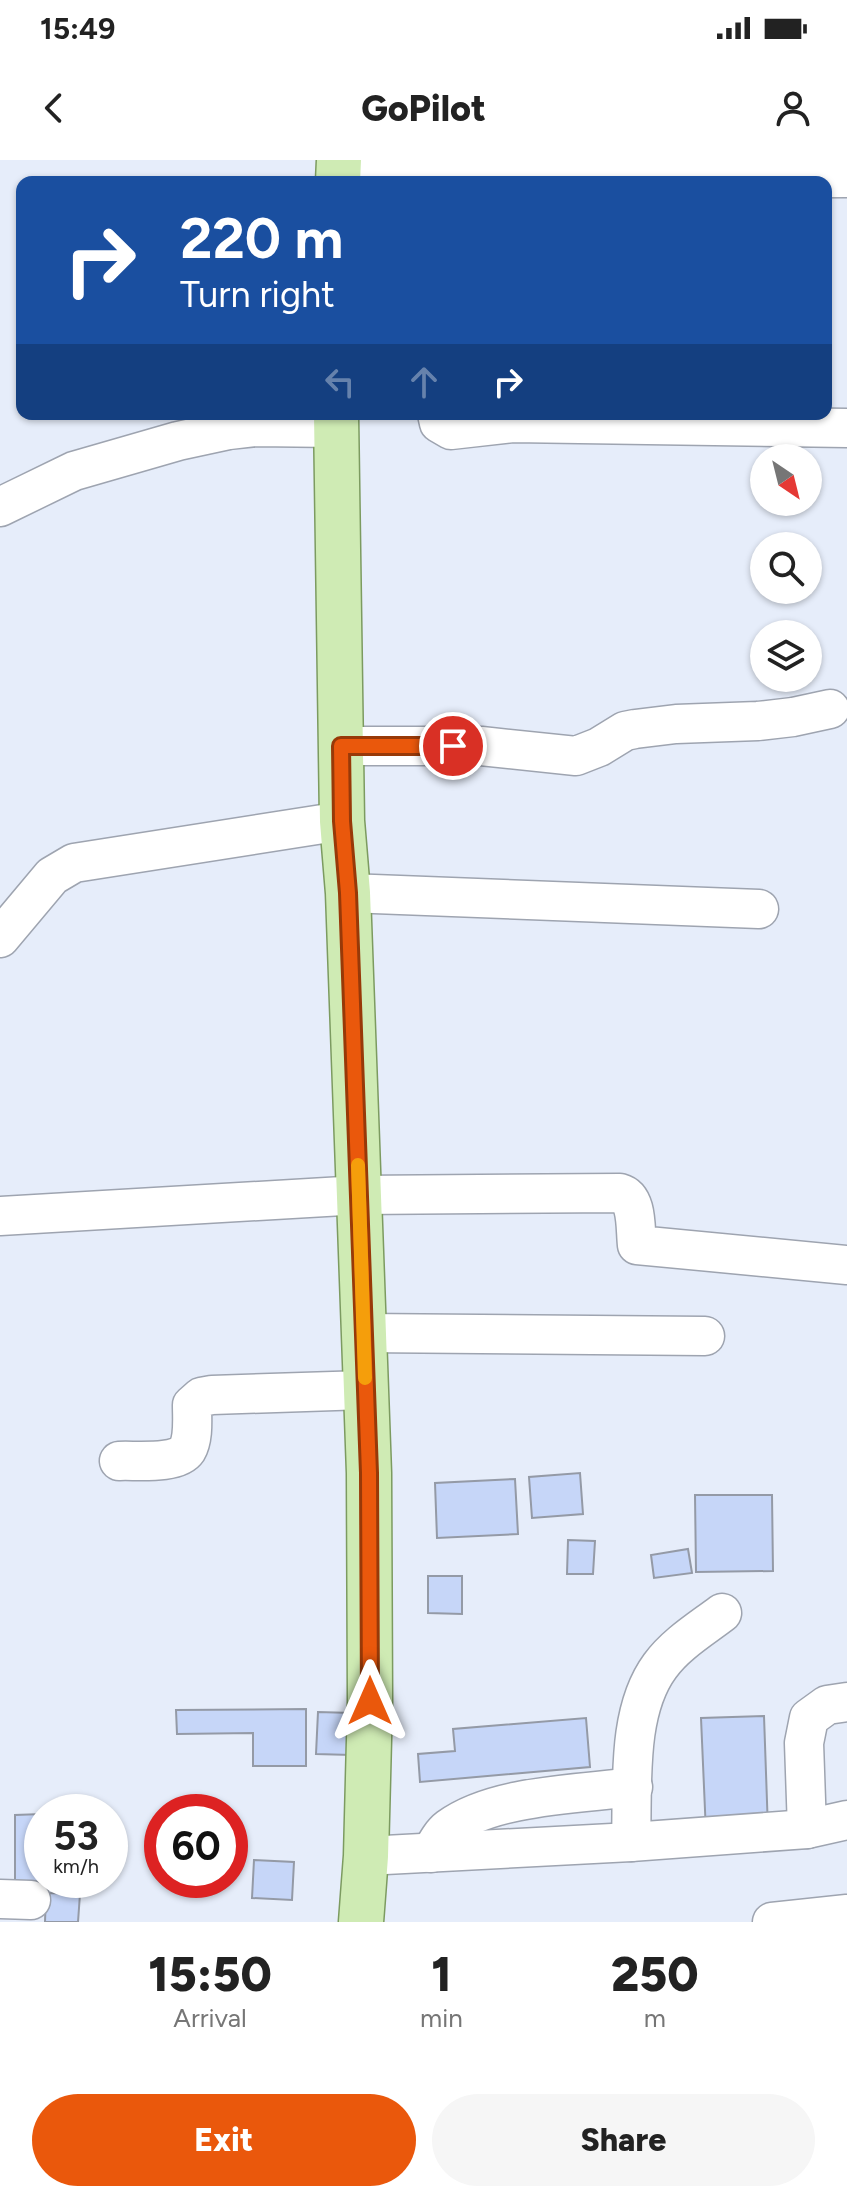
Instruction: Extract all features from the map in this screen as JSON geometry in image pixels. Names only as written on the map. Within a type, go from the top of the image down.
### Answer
[{"type":"main road","points":[[336,421],[342,821],[348,893],[369,1473],[370,1701],[361,1922]]},
{"type":"street","points":[[338,172],[536,176]]},
{"type":"street","points":[[438,420],[451,430],[507,420]]},
{"type":"street","points":[[662,420],[847,428]]},
{"type":"street","points":[[0,507],[74,471],[178,441],[229,430],[336,421]]},
{"type":"street","points":[[341,746],[481,746],[576,756],[635,729],[758,721],[830,709]]},
{"type":"street","points":[[0,938],[52,876],[74,863],[342,821]]},
{"type":"street","points":[[348,893],[759,909]]},
{"type":"street","points":[[0,1216],[360,1195],[620,1193],[627,1195],[632,1202],[637,1245],[847,1265]]},
{"type":"street","points":[[363,1333],[705,1336]]},
{"type":"street","points":[[119,1461],[168,1460],[181,1455],[188,1448],[191,1437],[192,1405],[201,1397],[365,1390]]},
{"type":"street","points":[[631,1842],[636,1731],[641,1701],[662,1663],[722,1613]]},
{"type":"street","points":[[807,1829],[804,1743],[809,1718],[827,1705],[847,1702]]},
{"type":"street","points":[[431,1853],[447,1829],[494,1808],[537,1798],[633,1787]]},
{"type":"street","points":[[366,1856],[807,1829],[847,1820]]},
{"type":"street","points":[[772,1922],[847,1914]]},
{"type":"building","points":[[580,1473],[583,1514],[532,1518],[529,1477]]},
{"type":"building","points":[[515,1479],[518,1534],[437,1538],[435,1483]]},
{"type":"building","points":[[695,1495],[772,1495],[773,1571],[696,1572]]},
{"type":"building","points":[[568,1540],[595,1541],[593,1574],[567,1574]]},
{"type":"building","points":[[688,1549],[692,1573],[654,1578],[651,1555]]},
{"type":"building","points":[[428,1576],[462,1576],[462,1614],[428,1613]]},
{"type":"building","points":[[306,1709],[306,1766],[253,1766],[253,1733],[177,1734],[176,1710]]},
{"type":"building","points":[[318,1712],[352,1713],[351,1755],[316,1754]]},
{"type":"building","points":[[764,1716],[768,1830],[706,1833],[701,1718]]},
{"type":"building","points":[[586,1718],[590,1767],[420,1782],[418,1754],[455,1751],[453,1729]]},
{"type":"building","points":[[15,1815],[24,1815],[24,1885],[15,1885]]},
{"type":"building","points":[[254,1860],[294,1862],[292,1900],[252,1898]]},
{"type":"building","points":[[46,1898],[80,1898],[78,1922],[45,1922]]},
{"type":"slow traffic","points":[[358,1165],[365,1378]]},
{"type":"route","points":[[370,1701],[369,1473],[341,746],[453,746]]}]
